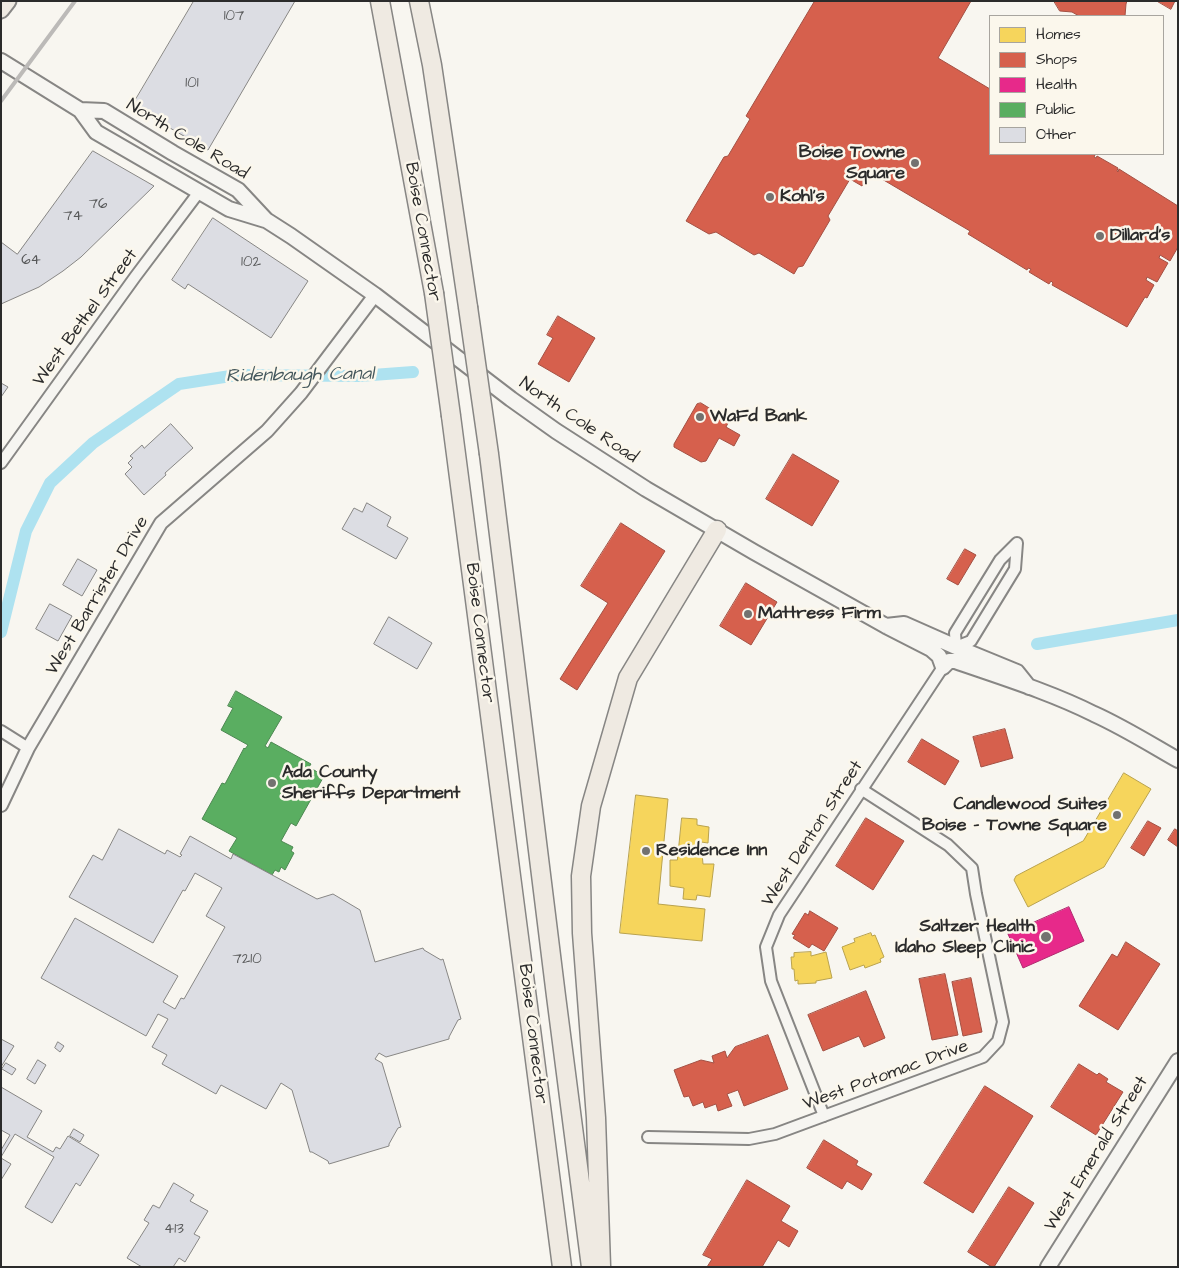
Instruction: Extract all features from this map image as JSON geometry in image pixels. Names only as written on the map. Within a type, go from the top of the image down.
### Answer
[{"type":"highway","name":"Boise Connector","points":[[380,1],[434,293],[562,1267]]},
{"type":"highway","name":"Boise Connector","points":[[419,1],[432,65],[489,454],[591,1267]]},
{"type":"highway","points":[[602,1267],[596,1118],[582,933],[582,876],[591,806],[628,678],[717,530]]},
{"type":"main road","points":[[1,10],[8,1]]},
{"type":"main road","name":"North Cole Road","points":[[1,60],[80,110],[96,132],[229,209],[266,220]]},
{"type":"main road","name":"North Cole Road","points":[[80,110],[104,111],[238,190],[266,220],[375,295],[511,399],[556,430],[646,489],[886,626],[895,642],[943,667],[1010,690],[1030,688],[1092,713],[1120,726],[1178,760]]},
{"type":"main road","name":"North Cole Road","points":[[886,626],[904,624],[1017,672],[1030,688]]},
{"type":"main road","name":"West Emerald Street","points":[[1048,1267],[1178,1061]]},
{"type":"street","name":"West Bethel Street","points":[[1,463],[198,192]]},
{"type":"street","name":"West Barrister Drive","points":[[1,805],[28,748],[162,522],[267,431],[301,392],[375,295]]},
{"type":"street","points":[[1017,543],[1015,569],[971,641],[956,647],[955,633],[1000,560],[1017,543]]},
{"type":"street","name":"West Denton Street","points":[[824,1116],[771,981],[766,947],[779,914],[943,667]]},
{"type":"street","points":[[1,730],[28,748]]},
{"type":"street","name":"West Potomac Drive","points":[[648,1137],[749,1139],[775,1134],[983,1057],[998,1041],[1003,1022],[972,868],[948,845],[861,789]]},
{"type":"building: Homes","name":"Candlewood Suites Boise - Towne Square","points":[[1124,773],[1151,789],[1104,867],[1028,907],[1014,880],[1016,876],[1083,841]]},
{"type":"building: Homes","name":"Residence Inn","points":[[636,795],[668,799],[658,904],[705,909],[702,941],[620,933]]},
{"type":"building: Homes","name":"Residence Inn","points":[[682,818],[697,819],[697,825],[709,827],[708,843],[701,842],[703,864],[714,864],[710,897],[697,895],[696,900],[683,899],[684,888],[670,886],[670,860],[677,860]]},
{"type":"building: Homes","points":[[871,933],[872,936],[875,935],[884,957],[880,959],[881,962],[865,968],[864,965],[850,970],[842,947],[855,942],[854,939]]},
{"type":"building: Homes","points":[[811,952],[811,956],[826,952],[832,978],[816,981],[816,983],[798,984],[798,980],[795,981],[791,957],[794,957],[794,953]]},
{"type":"building: Shops","name":"Boise Towne Square","points":[[971,1],[938,58],[989,88],[989,155],[1095,155],[1094,157],[1096,158],[1097,156],[1118,168],[1118,172],[1119,169],[1178,206],[1178,247],[1170,261],[1160,255],[1159,258],[1168,263],[1157,282],[1147,277],[1146,280],[1154,285],[1127,327],[1052,285],[1051,281],[1049,284],[1029,272],[1031,269],[1028,268],[1027,270],[968,234],[970,231],[870,172],[862,186],[850,179],[828,216],[830,220],[803,266],[798,267],[794,274],[759,253],[754,255],[716,232],[709,234],[686,221],[724,157],[728,156],[750,119],[746,116],[814,2]]},
{"type":"building: Shops","points":[[1054,1],[1127,1],[1125,15],[1077,15],[1072,12],[1060,11]]},
{"type":"building: Shops","points":[[1157,1],[1175,1],[1171,9]]},
{"type":"building: Shops","points":[[558,316],[595,338],[569,382],[538,364],[553,338],[547,335]]},
{"type":"building: Shops","points":[[701,403],[727,419],[726,427],[740,435],[734,446],[719,438],[706,461],[701,462],[674,447],[674,444],[697,404]]},
{"type":"building: Shops","points":[[793,454],[839,481],[812,526],[766,499]]},
{"type":"building: Shops","points":[[621,523],[665,551],[577,690],[560,679],[608,603],[581,586]]},
{"type":"building: Shops","points":[[965,549],[976,555],[958,585],[947,579]]},
{"type":"building: Shops","name":"Mattress Firm","points":[[746,583],[777,602],[751,645],[720,626]]},
{"type":"building: Shops","points":[[1005,729],[1013,758],[981,767],[973,737]]},
{"type":"building: Shops","points":[[922,739],[959,761],[945,785],[908,762]]},
{"type":"building: Shops","points":[[866,818],[904,841],[873,890],[836,866]]},
{"type":"building: Shops","points":[[1148,821],[1161,828],[1144,856],[1131,848]]},
{"type":"building: Shops","points":[[1175,829],[1178,831],[1178,847],[1168,840]]},
{"type":"building: Shops","points":[[810,911],[838,928],[824,951],[812,944],[809,948],[793,938],[795,935],[792,934],[805,913],[808,915]]},
{"type":"building: Shops","points":[[1126,942],[1160,964],[1118,1030],[1079,1006],[1112,954],[1117,957]]},
{"type":"building: Shops","points":[[945,974],[958,1035],[932,1040],[919,979]]},
{"type":"building: Shops","points":[[971,978],[982,1032],[963,1036],[952,982]]},
{"type":"building: Shops","points":[[866,991],[885,1038],[864,1047],[859,1036],[823,1051],[808,1015]]},
{"type":"building: Shops","points":[[768,1035],[788,1089],[744,1106],[738,1090],[727,1094],[732,1106],[718,1111],[716,1104],[705,1108],[703,1102],[693,1106],[689,1096],[684,1097],[674,1070],[701,1060],[714,1063],[712,1056],[725,1051],[727,1058],[735,1047]]},
{"type":"building: Shops","points":[[1079,1064],[1097,1075],[1099,1073],[1108,1079],[1106,1082],[1123,1092],[1096,1135],[1051,1107]]},
{"type":"building: Shops","points":[[985,1086],[1033,1116],[973,1213],[924,1183]]},
{"type":"building: Shops","points":[[824,1140],[858,1161],[856,1165],[872,1174],[862,1190],[847,1181],[842,1189],[807,1168]]},
{"type":"building: Shops","points":[[747,1180],[790,1206],[781,1221],[798,1231],[789,1247],[778,1240],[762,1267],[707,1267],[712,1259],[703,1255]]},
{"type":"building: Shops","points":[[1009,1187],[1034,1203],[994,1267],[992,1267],[968,1252]]},
{"type":"building: Health","name":"Saltzer Health Idaho Sleep Clinic","points":[[1069,907],[1084,941],[1023,968],[1008,934]]},
{"type":"building: Public","name":"Ada County Sheriffs Department","points":[[236,691],[282,717],[265,746],[268,748],[271,742],[311,764],[309,767],[324,776],[296,826],[291,823],[281,841],[293,847],[291,851],[294,853],[285,870],[281,867],[279,872],[275,870],[272,875],[229,851],[237,838],[202,819],[222,783],[225,784],[244,748],[248,745],[221,730],[233,708],[228,706]]},
{"type":"building: Other","points":[[194,1],[295,1],[208,150],[132,106]]},
{"type":"building: Other","points":[[93,151],[154,186],[81,257],[63,271],[39,287],[1,304],[1,242],[17,254]]},
{"type":"building: Other","points":[[213,218],[308,281],[271,338],[188,284],[185,289],[172,280]]},
{"type":"building: Other","points":[[1,383],[8,387],[1,397]]},
{"type":"building: Other","points":[[171,424],[193,448],[144,495],[125,474],[132,467],[128,463],[133,458],[130,456],[142,445],[144,448]]},
{"type":"building: Other","points":[[367,503],[391,517],[387,526],[408,538],[396,559],[342,529],[354,508],[362,512]]},
{"type":"building: Other","points":[[78,559],[97,570],[82,596],[63,585]]},
{"type":"building: Other","points":[[50,604],[72,616],[58,641],[36,629]]},
{"type":"building: Other","points":[[389,617],[432,643],[417,669],[374,644]]},
{"type":"building: Other","points":[[119,829],[165,854],[167,850],[180,857],[190,836],[231,859],[233,854],[317,899],[333,894],[360,910],[375,962],[423,948],[441,960],[443,959],[461,1019],[458,1020],[449,1039],[386,1057],[379,1053],[375,1059],[382,1063],[401,1127],[398,1128],[389,1146],[329,1164],[328,1161],[310,1152],[292,1090],[281,1083],[266,1109],[221,1085],[216,1094],[162,1064],[167,1055],[152,1047],[168,1019],[158,1014],[146,1036],[41,978],[75,918],[178,976],[163,1002],[175,1009],[181,998],[184,999],[225,927],[206,916],[222,888],[195,873],[185,891],[183,890],[153,943],[69,897],[93,855],[102,860]]},
{"type":"building: Other","points":[[1,1039],[14,1046],[1,1067]]},
{"type":"building: Other","points":[[58,1042],[64,1046],[60,1052],[55,1048]]},
{"type":"building: Other","points":[[38,1060],[46,1065],[35,1084],[27,1079]]},
{"type":"building: Other","points":[[6,1063],[16,1069],[12,1075],[2,1069]]},
{"type":"building: Other","points":[[1,1087],[42,1111],[27,1137],[53,1152],[56,1147],[60,1149],[68,1136],[99,1155],[80,1186],[76,1183],[52,1223],[25,1207],[54,1157],[15,1134],[1,1157],[1,1150],[10,1135],[1,1130]]},
{"type":"building: Other","points":[[74,1129],[84,1135],[80,1142],[70,1136]]},
{"type":"building: Other","points":[[1,1158],[11,1164],[1,1180]]},
{"type":"building: Other","points":[[174,1183],[194,1195],[190,1201],[208,1211],[194,1234],[200,1237],[185,1262],[179,1258],[173,1267],[142,1267],[127,1258],[149,1223],[144,1220],[153,1205],[159,1208]]},
{"type":"waterway","name":"Ridenbaugh Canal","points":[[1,632],[26,531],[50,483],[93,443],[179,384],[237,375],[359,376],[413,372]]},
{"type":"waterway","name":"Ridenbaugh Canal","points":[[1037,644],[1178,620]]},
{"type":"railway","points":[[1,101],[75,1]]},
{"type":"place","name":"Boise Towne Square","points":[[915,163]]},
{"type":"place","name":"Kohl's","points":[[770,197]]},
{"type":"place","name":"Dillard's","points":[[1100,236]]},
{"type":"place","name":"WaFd Bank","points":[[700,417]]},
{"type":"place","name":"Mattress Firm","points":[[748,614]]},
{"type":"place","name":"Ada County Sheriffs Department","points":[[272,783]]},
{"type":"place","name":"Candlewood Suites Boise - Towne Square","points":[[1117,815]]},
{"type":"place","name":"Residence Inn","points":[[646,851]]},
{"type":"place","name":"Saltzer Health Idaho Sleep Clinic","points":[[1046,937]]}]
